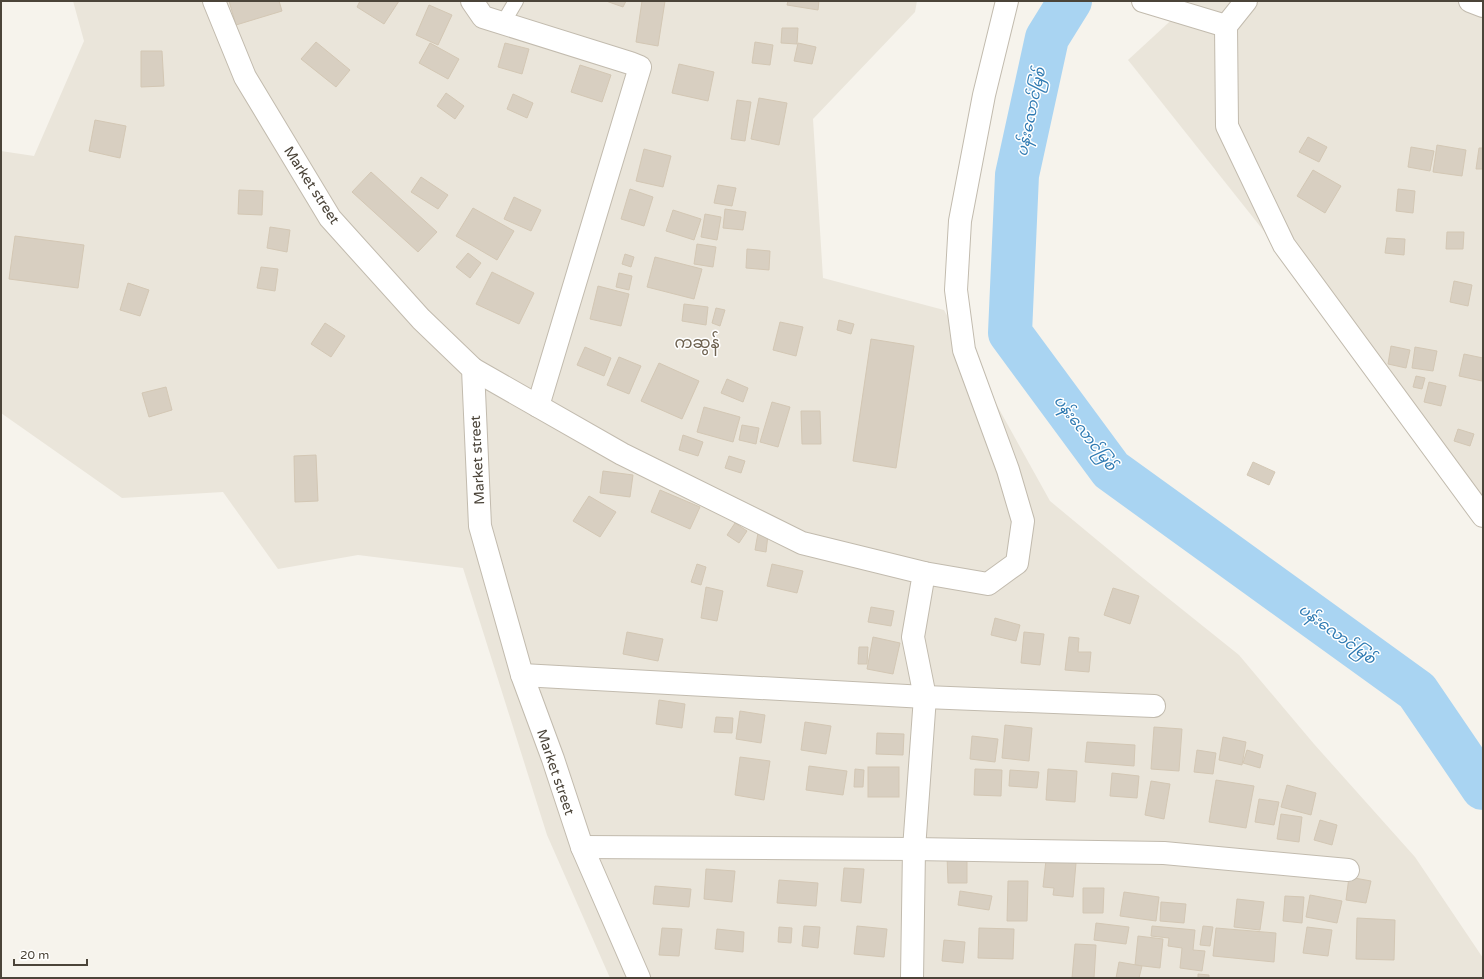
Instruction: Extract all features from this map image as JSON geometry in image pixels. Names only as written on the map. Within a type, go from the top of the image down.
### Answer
[{"type":"street","name":"Market street","points":[[214,1],[245,77],[330,218],[421,318],[473,369],[480,526],[522,675],[553,759],[582,847],[639,978]]},
{"type":"street","points":[[472,1],[483,16],[640,67],[538,406]]},
{"type":"street","points":[[473,369],[622,454],[802,542],[924,573],[988,584],[1017,562],[1022,521],[1008,470],[964,350],[956,290],[960,221],[984,95],[1007,1]]},
{"type":"street","points":[[1143,1],[1226,26]]},
{"type":"street","points":[[1246,1],[1226,26],[1227,126],[1284,245],[1483,516]]},
{"type":"street","points":[[1470,1],[1483,6]]},
{"type":"street","points":[[912,978],[914,849],[925,696],[914,637],[924,573]]},
{"type":"street","points":[[522,675],[925,696],[1154,706]]},
{"type":"street","points":[[582,847],[914,849],[1164,853],[1348,870]]},
{"type":"lane","points":[[503,23],[516,1]]},
{"type":"shaded area","points":[[73,1],[917,1],[915,12],[813,119],[823,278],[944,310],[1050,501],[1239,655],[1314,744],[1415,857],[1483,958],[1483,978],[610,978],[547,835],[463,568],[358,555],[278,569],[223,492],[122,498],[1,413],[1,151],[34,156],[84,41]]},
{"type":"shaded area","points":[[1192,1],[1483,1],[1483,507],[1128,60]]},
{"type":"building","points":[[229,1],[279,1],[282,11],[236,25]]},
{"type":"building","points":[[360,1],[399,1],[384,24],[357,7]]},
{"type":"building","points":[[606,1],[626,1],[623,7]]},
{"type":"building","points":[[642,1],[665,1],[658,46],[636,42]]},
{"type":"building","points":[[788,1],[819,1],[818,10],[787,5]]},
{"type":"building","points":[[429,5],[452,15],[438,45],[416,35]]},
{"type":"building","points":[[782,28],[798,28],[797,44],[781,43]]},
{"type":"building","points":[[316,42],[350,70],[336,87],[301,59]]},
{"type":"building","points":[[755,42],[773,45],[770,65],[752,63]]},
{"type":"building","points":[[430,43],[459,59],[448,79],[419,63]]},
{"type":"building","points":[[505,43],[529,49],[522,74],[498,67]]},
{"type":"building","points":[[798,43],[816,47],[812,64],[794,61]]},
{"type":"building","points":[[141,51],[162,51],[164,86],[141,87]]},
{"type":"building","points":[[679,64],[714,72],[708,101],[672,93]]},
{"type":"building","points":[[580,65],[611,75],[602,102],[571,92]]},
{"type":"building","points":[[446,93],[464,106],[455,119],[437,106]]},
{"type":"building","points":[[513,94],[533,103],[527,118],[507,109]]},
{"type":"building","points":[[759,98],[787,103],[779,145],[751,139]]},
{"type":"building","points":[[737,100],[751,102],[745,141],[731,139]]},
{"type":"building","points":[[95,120],[126,126],[120,158],[89,151]]},
{"type":"building","points":[[1308,137],[1327,147],[1319,162],[1299,152]]},
{"type":"building","points":[[1437,145],[1466,150],[1462,176],[1433,172]]},
{"type":"building","points":[[1411,147],[1434,151],[1430,171],[1408,167]]},
{"type":"building","points":[[1479,148],[1483,148],[1483,169],[1476,169]]},
{"type":"building","points":[[644,149],[671,156],[663,187],[636,181]]},
{"type":"building","points":[[1313,170],[1341,186],[1325,213],[1297,196]]},
{"type":"building","points":[[371,172],[437,232],[418,252],[352,192]]},
{"type":"building","points":[[421,177],[448,195],[438,209],[411,192]]},
{"type":"building","points":[[718,185],[736,188],[732,206],[714,203]]},
{"type":"building","points":[[630,189],[653,197],[644,226],[621,219]]},
{"type":"building","points":[[1398,189],[1415,191],[1413,213],[1396,211]]},
{"type":"building","points":[[239,190],[263,191],[262,215],[238,214]]},
{"type":"building","points":[[514,197],[541,210],[531,231],[504,219]]},
{"type":"building","points":[[473,208],[514,231],[497,260],[456,236]]},
{"type":"building","points":[[725,209],[746,212],[743,230],[723,228]]},
{"type":"building","points":[[673,210],[701,219],[694,240],[666,231]]},
{"type":"building","points":[[705,214],[721,217],[717,240],[701,237]]},
{"type":"building","points":[[270,227],[290,230],[287,252],[267,248]]},
{"type":"building","points":[[1447,232],[1464,232],[1463,249],[1446,249]]},
{"type":"building","points":[[15,236],[84,245],[78,288],[9,279]]},
{"type":"building","points":[[1387,238],[1405,239],[1404,255],[1385,253]]},
{"type":"building","points":[[697,244],[716,247],[713,267],[694,264]]},
{"type":"building","points":[[747,249],[770,251],[769,270],[746,268]]},
{"type":"building","points":[[468,253],[481,263],[470,278],[456,267]]},
{"type":"building","points":[[625,254],[634,257],[631,267],[622,264]]},
{"type":"building","points":[[655,257],[702,269],[694,299],[647,287]]},
{"type":"building","points":[[261,267],[278,269],[275,291],[257,288]]},
{"type":"building","points":[[492,272],[534,293],[519,324],[476,304]]},
{"type":"building","points":[[619,273],[632,276],[629,290],[616,287]]},
{"type":"building","points":[[1454,281],[1472,285],[1468,306],[1450,302]]},
{"type":"building","points":[[128,283],[149,290],[140,316],[120,310]]},
{"type":"building","points":[[598,286],[629,294],[621,326],[590,319]]},
{"type":"building","points":[[684,304],[708,307],[706,325],[682,321]]},
{"type":"building","points":[[716,308],[725,310],[720,326],[712,323]]},
{"type":"building","points":[[839,320],[854,324],[851,334],[837,330]]},
{"type":"building","points":[[780,322],[803,327],[796,356],[773,350]]},
{"type":"building","points":[[325,323],[345,336],[331,357],[311,344]]},
{"type":"building","points":[[871,339],[914,346],[896,468],[853,461]]},
{"type":"building","points":[[1391,346],[1410,350],[1406,368],[1388,364]]},
{"type":"building","points":[[585,347],[611,358],[604,376],[577,365]]},
{"type":"building","points":[[1415,347],[1437,351],[1433,371],[1412,368]]},
{"type":"building","points":[[1464,354],[1483,358],[1482,381],[1459,376]]},
{"type":"building","points":[[619,357],[641,366],[629,394],[607,385]]},
{"type":"building","points":[[659,363],[699,381],[682,419],[641,401]]},
{"type":"building","points":[[1416,376],[1425,378],[1422,389],[1413,387]]},
{"type":"building","points":[[727,379],[748,388],[743,402],[721,393]]},
{"type":"building","points":[[1429,382],[1446,386],[1441,406],[1424,402]]},
{"type":"building","points":[[166,387],[172,410],[149,417],[142,393]]},
{"type":"building","points":[[772,402],[790,407],[778,447],[760,442]]},
{"type":"building","points":[[704,407],[740,417],[733,442],[697,432]]},
{"type":"building","points":[[801,411],[820,411],[821,444],[802,444]]},
{"type":"building","points":[[742,425],[759,428],[756,444],[739,440]]},
{"type":"building","points":[[1458,429],[1474,434],[1470,446],[1454,441]]},
{"type":"building","points":[[683,435],[703,442],[698,456],[679,450]]},
{"type":"building","points":[[316,455],[318,501],[295,502],[294,456]]},
{"type":"building","points":[[729,456],[745,461],[741,473],[725,468]]},
{"type":"building","points":[[1253,462],[1275,472],[1269,485],[1247,475]]},
{"type":"building","points":[[603,471],[633,475],[630,497],[600,493]]},
{"type":"building","points":[[660,490],[700,507],[690,529],[651,512]]},
{"type":"building","points":[[589,496],[616,512],[600,537],[573,521]]},
{"type":"building","points":[[735,523],[747,531],[739,543],[727,535]]},
{"type":"building","points":[[758,533],[768,535],[766,552],[755,550]]},
{"type":"building","points":[[697,564],[706,567],[701,585],[691,582]]},
{"type":"building","points":[[772,564],[803,571],[797,593],[767,586]]},
{"type":"building","points":[[706,587],[723,591],[717,621],[701,618]]},
{"type":"building","points":[[1113,588],[1139,596],[1130,624],[1104,615]]},
{"type":"building","points":[[871,607],[894,611],[891,626],[868,622]]},
{"type":"building","points":[[995,618],[1020,625],[1016,641],[991,635]]},
{"type":"building","points":[[627,632],[663,639],[658,661],[623,654]]},
{"type":"building","points":[[1024,632],[1044,634],[1040,665],[1021,663]]},
{"type":"building","points":[[873,637],[900,643],[893,674],[867,669]]},
{"type":"building","points":[[1069,637],[1079,638],[1078,652],[1091,652],[1089,672],[1065,670]]},
{"type":"building","points":[[859,647],[868,647],[867,664],[858,664]]},
{"type":"building","points":[[659,700],[685,704],[682,728],[656,724]]},
{"type":"building","points":[[740,711],[765,715],[761,743],[736,739]]},
{"type":"building","points":[[716,717],[733,718],[732,733],[714,732]]},
{"type":"building","points":[[805,722],[831,726],[826,754],[801,750]]},
{"type":"building","points":[[1005,725],[1032,728],[1029,761],[1002,758]]},
{"type":"building","points":[[1154,727],[1182,729],[1179,771],[1151,769]]},
{"type":"building","points":[[877,733],[904,734],[903,755],[876,754]]},
{"type":"building","points":[[972,736],[998,739],[995,762],[970,759]]},
{"type":"building","points":[[1223,737],[1246,742],[1242,765],[1219,760]]},
{"type":"building","points":[[1087,742],[1135,745],[1134,766],[1085,762]]},
{"type":"building","points":[[1197,750],[1216,753],[1213,774],[1194,772]]},
{"type":"building","points":[[1247,750],[1263,755],[1260,768],[1243,763]]},
{"type":"building","points":[[740,757],[770,761],[764,800],[735,795]]},
{"type":"building","points":[[809,766],[847,771],[843,795],[806,790]]},
{"type":"building","points":[[868,767],[899,767],[899,797],[868,797]]},
{"type":"building","points":[[855,769],[864,770],[863,787],[854,787]]},
{"type":"building","points":[[975,769],[1002,770],[1001,796],[974,795]]},
{"type":"building","points":[[1048,769],[1077,771],[1075,802],[1046,800]]},
{"type":"building","points":[[1010,770],[1039,772],[1037,788],[1009,786]]},
{"type":"building","points":[[1112,773],[1139,776],[1137,798],[1110,796]]},
{"type":"building","points":[[1216,780],[1254,786],[1246,828],[1209,822]]},
{"type":"building","points":[[1151,781],[1170,784],[1164,819],[1145,815]]},
{"type":"building","points":[[1287,785],[1316,793],[1311,815],[1281,807]]},
{"type":"building","points":[[1259,799],[1279,802],[1274,825],[1255,822]]},
{"type":"building","points":[[1281,814],[1302,817],[1299,842],[1277,839]]},
{"type":"building","points":[[1320,820],[1337,825],[1332,845],[1314,840]]},
{"type":"building","points":[[947,855],[967,855],[967,883],[948,883]]},
{"type":"building","points":[[1046,860],[1076,863],[1073,897],[1053,895],[1054,888],[1043,887]]},
{"type":"building","points":[[844,868],[864,869],[861,903],[841,901]]},
{"type":"building","points":[[706,869],[735,871],[732,902],[704,899]]},
{"type":"building","points":[[1349,877],[1371,881],[1366,903],[1346,900]]},
{"type":"building","points":[[779,880],[818,883],[816,906],[777,903]]},
{"type":"building","points":[[1008,881],[1028,881],[1027,921],[1007,921]]},
{"type":"building","points":[[655,886],[691,889],[689,907],[653,904]]},
{"type":"building","points":[[1083,888],[1104,888],[1103,913],[1083,913]]},
{"type":"building","points":[[960,891],[992,896],[989,910],[958,905]]},
{"type":"building","points":[[1124,892],[1159,897],[1156,921],[1120,916]]},
{"type":"building","points":[[1310,895],[1342,901],[1337,923],[1306,917]]},
{"type":"building","points":[[1285,896],[1304,897],[1302,923],[1283,921]]},
{"type":"building","points":[[1237,899],[1264,902],[1260,930],[1234,927]]},
{"type":"building","points":[[1161,902],[1186,904],[1184,923],[1160,921]]},
{"type":"building","points":[[1357,918],[1395,920],[1394,960],[1356,959]]},
{"type":"building","points":[[1096,923],[1129,927],[1126,944],[1094,940]]},
{"type":"building","points":[[804,926],[820,927],[818,948],[802,946]]},
{"type":"building","points":[[857,926],[887,929],[884,957],[854,954]]},
{"type":"building","points":[[1152,926],[1195,930],[1193,950],[1205,951],[1202,971],[1180,968],[1182,948],[1168,946],[1169,938],[1151,936]]},
{"type":"building","points":[[1203,926],[1213,927],[1210,946],[1200,945]]},
{"type":"building","points":[[779,927],[792,928],[791,943],[778,942]]},
{"type":"building","points":[[1307,927],[1332,930],[1328,956],[1303,953]]},
{"type":"building","points":[[662,928],[682,929],[679,956],[659,955]]},
{"type":"building","points":[[979,928],[1014,929],[1013,959],[978,958]]},
{"type":"building","points":[[1216,928],[1276,933],[1274,962],[1213,956]]},
{"type":"building","points":[[717,929],[744,932],[743,952],[715,949]]},
{"type":"building","points":[[1138,936],[1163,939],[1160,968],[1135,965]]},
{"type":"building","points":[[944,940],[965,942],[963,963],[942,961]]},
{"type":"building","points":[[1075,944],[1096,945],[1094,978],[1072,978]]},
{"type":"building","points":[[1119,962],[1142,966],[1139,978],[1116,978]]},
{"type":"building","points":[[1198,974],[1209,975],[1209,978],[1198,978]]},
{"type":"waterway","name":"ပန်းလောင်မြစ်","points":[[1070,1],[1047,38],[1017,175],[1010,333],[1111,470],[1417,691],[1483,788]]},
{"type":"district","name":"ကဆွန်","points":[[697,342]]}]
